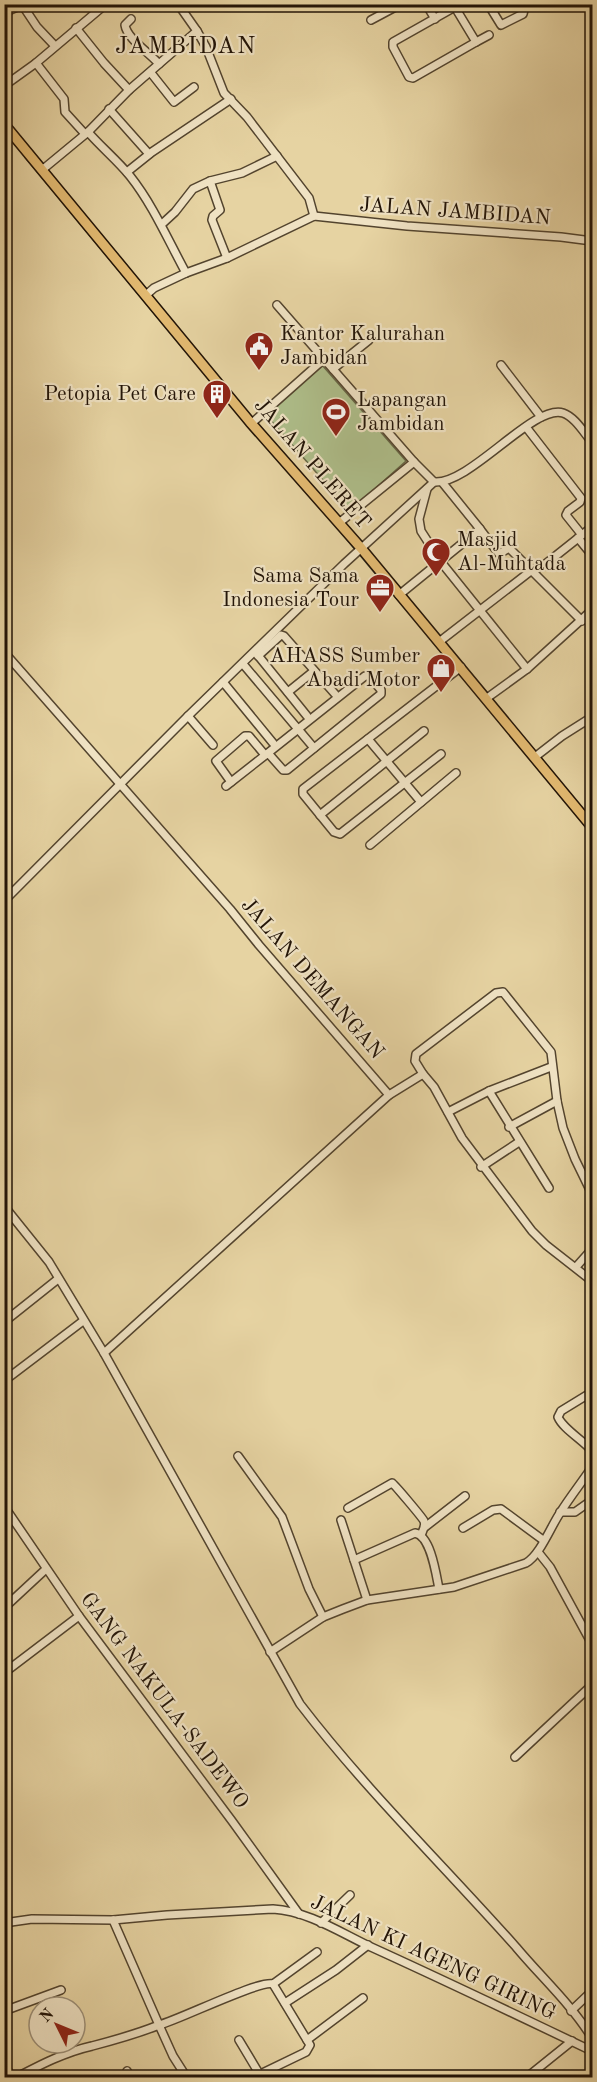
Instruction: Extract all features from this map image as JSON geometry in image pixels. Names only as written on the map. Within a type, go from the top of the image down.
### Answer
[{"type":"main road","name":"JALAN PLERET","points":[[4,124],[252,423],[403,593],[461,667],[490,695],[592,828]]},
{"type":"street","points":[[4,86],[36,63],[106,4]]},
{"type":"street","points":[[146,295],[154,288],[227,258],[314,216],[309,198],[247,117],[224,93],[206,47],[178,4]]},
{"type":"street","points":[[371,20],[401,4]]},
{"type":"street","points":[[426,4],[435,19]]},
{"type":"street","points":[[488,4],[501,24],[523,14],[521,4]]},
{"type":"street","points":[[4,13],[23,5],[37,27],[55,46]]},
{"type":"street","points":[[476,42],[454,6],[393,42],[393,47],[411,78],[489,35]]},
{"type":"street","points":[[131,19],[125,25],[126,30],[159,64]]},
{"type":"street","points":[[76,28],[129,90]]},
{"type":"street","points":[[42,170],[86,133],[129,90],[197,31]]},
{"type":"street","points":[[36,63],[64,99],[65,112],[127,172],[162,224],[186,273]]},
{"type":"street","points":[[151,73],[174,102],[194,87]]},
{"type":"street","points":[[127,172],[149,154],[231,99]]},
{"type":"street","points":[[110,109],[149,154]]},
{"type":"street","points":[[162,224],[193,189],[210,181],[242,172],[277,156]]},
{"type":"street","points":[[210,181],[220,207],[219,212],[212,218],[213,226],[227,258]]},
{"type":"street","name":"JALAN JAMBIDAN","points":[[314,216],[592,241]]},
{"type":"street","points":[[278,305],[414,462],[438,482],[500,555],[512,545],[532,570],[582,621]]},
{"type":"street","points":[[333,369],[369,340]]},
{"type":"street","points":[[252,423],[324,359]]},
{"type":"street","points":[[501,365],[542,417]]},
{"type":"street","points":[[257,654],[362,547],[427,489],[438,482],[473,466],[526,427],[542,417],[558,412],[566,414],[592,442]]},
{"type":"street","points":[[526,427],[581,498],[580,502],[566,515],[592,555]]},
{"type":"street","points":[[339,523],[414,462]]},
{"type":"street","points":[[427,489],[419,523],[421,531],[441,562],[527,669]]},
{"type":"street","points":[[442,640],[592,527]]},
{"type":"street","points":[[403,593],[480,529]]},
{"type":"street","points":[[490,695],[527,669],[592,610]]},
{"type":"street","points":[[4,901],[223,682],[243,663],[281,635],[334,694]]},
{"type":"street","name":"JALAN DEMANGAN","points":[[4,652],[389,1095]]},
{"type":"street","points":[[257,654],[307,716]]},
{"type":"street","points":[[243,663],[314,747]]},
{"type":"street","points":[[441,754],[340,834],[334,832],[303,794],[303,789],[461,667]]},
{"type":"street","points":[[288,692],[314,670]]},
{"type":"street","points":[[298,729],[266,754],[229,784],[216,761],[244,736],[249,736],[266,754],[285,771],[381,694],[381,690],[369,676],[365,676],[298,729]]},
{"type":"street","points":[[223,682],[273,743]]},
{"type":"street","points":[[188,716],[213,745]]},
{"type":"street","points":[[537,755],[592,717]]},
{"type":"street","points":[[320,815],[424,731]]},
{"type":"street","points":[[368,739],[421,802]]},
{"type":"street","points":[[370,845],[456,773]]},
{"type":"street","points":[[592,1194],[570,1149],[557,1101],[551,1067],[551,1052],[505,993],[501,991],[416,1054],[415,1061],[434,1087],[458,1133],[481,1167],[532,1231],[592,1281]]},
{"type":"street","points":[[448,1112],[489,1091],[551,1067]]},
{"type":"street","points":[[104,1353],[389,1095],[423,1074]]},
{"type":"street","points":[[489,1091],[509,1127],[549,1188]]},
{"type":"street","points":[[509,1127],[557,1101]]},
{"type":"street","points":[[481,1167],[519,1142]]},
{"type":"street","points":[[4,1206],[49,1262],[104,1353],[300,1704],[338,1752],[461,1886],[592,2038]]},
{"type":"street","points":[[576,1267],[592,1250]]},
{"type":"street","points":[[4,1322],[58,1279]]},
{"type":"street","points":[[4,1381],[83,1321]]},
{"type":"street","points":[[592,1392],[561,1412],[558,1417],[560,1423],[592,1451]]},
{"type":"street","points":[[238,1456],[282,1516],[305,1580],[323,1617]]},
{"type":"street","points":[[270,1652],[323,1617],[367,1600],[465,1584],[526,1563],[538,1552],[560,1512],[592,1467]]},
{"type":"street","points":[[348,1508],[392,1483],[422,1519],[425,1527]]},
{"type":"street","points":[[439,1589],[433,1560],[422,1535],[425,1527],[465,1496]]},
{"type":"street","points":[[560,1512],[575,1512],[592,1500]]},
{"type":"street","name":"GANG NAKULA-SADEWO","points":[[4,1506],[79,1616],[299,1914]]},
{"type":"street","points":[[463,1528],[493,1510],[501,1509],[543,1540]]},
{"type":"street","points":[[341,1520],[367,1600]]},
{"type":"street","points":[[354,1560],[415,1533],[422,1535]]},
{"type":"street","points":[[538,1552],[589,1629],[592,1644]]},
{"type":"street","points":[[5,1606],[46,1569]]},
{"type":"street","points":[[4,1673],[79,1616]]},
{"type":"street","points":[[515,1756],[592,1685]]},
{"type":"street","points":[[321,1923],[350,1895]]},
{"type":"street","name":"JALAN KI AGENG GIRING","points":[[4,1923],[32,1919],[113,1920],[273,1909],[299,1914],[592,2051]]},
{"type":"street","points":[[113,1920],[173,2056],[187,2078]]},
{"type":"street","points":[[285,2003],[336,1970],[368,1945]]},
{"type":"street","points":[[273,1984],[317,1952]]},
{"type":"street","points":[[4,2064],[14,2078],[65,2055],[130,2037],[268,1982],[273,1984],[310,2045],[306,2052],[256,2076],[239,2040]]},
{"type":"street","points":[[4,2011],[61,1990]]},
{"type":"street","points":[[571,2011],[592,1991]]},
{"type":"street","points":[[308,2040],[363,1998]]},
{"type":"street","points":[[526,2078],[572,2041]]},
{"type":"green space","name":"Lapangan Jambidan","points":[[322,365],[406,461],[350,511],[266,415]]},
{"type":"waterway","points":[[25,157],[184,349]]},
{"type":"waterway","points":[[336,526],[355,549]]},
{"type":"waterway","points":[[361,556],[385,585]]},
{"type":"place","name":"Kantor Kalurahan Jambidan","points":[[259,372]]},
{"type":"place","name":"Petopia Pet Care","points":[[217,420]]},
{"type":"place","name":"Lapangan Jambidan","points":[[336,438]]},
{"type":"place","name":"Masjid Al-Muhtada","points":[[436,578]]},
{"type":"place","name":"Sama Sama Indonesia Tour","points":[[380,614]]},
{"type":"place","name":"AHASS Sumber Abadi Motor","points":[[441,694]]},
{"type":"district","name":"JAMBIDAN","points":[[186,47]]}]
